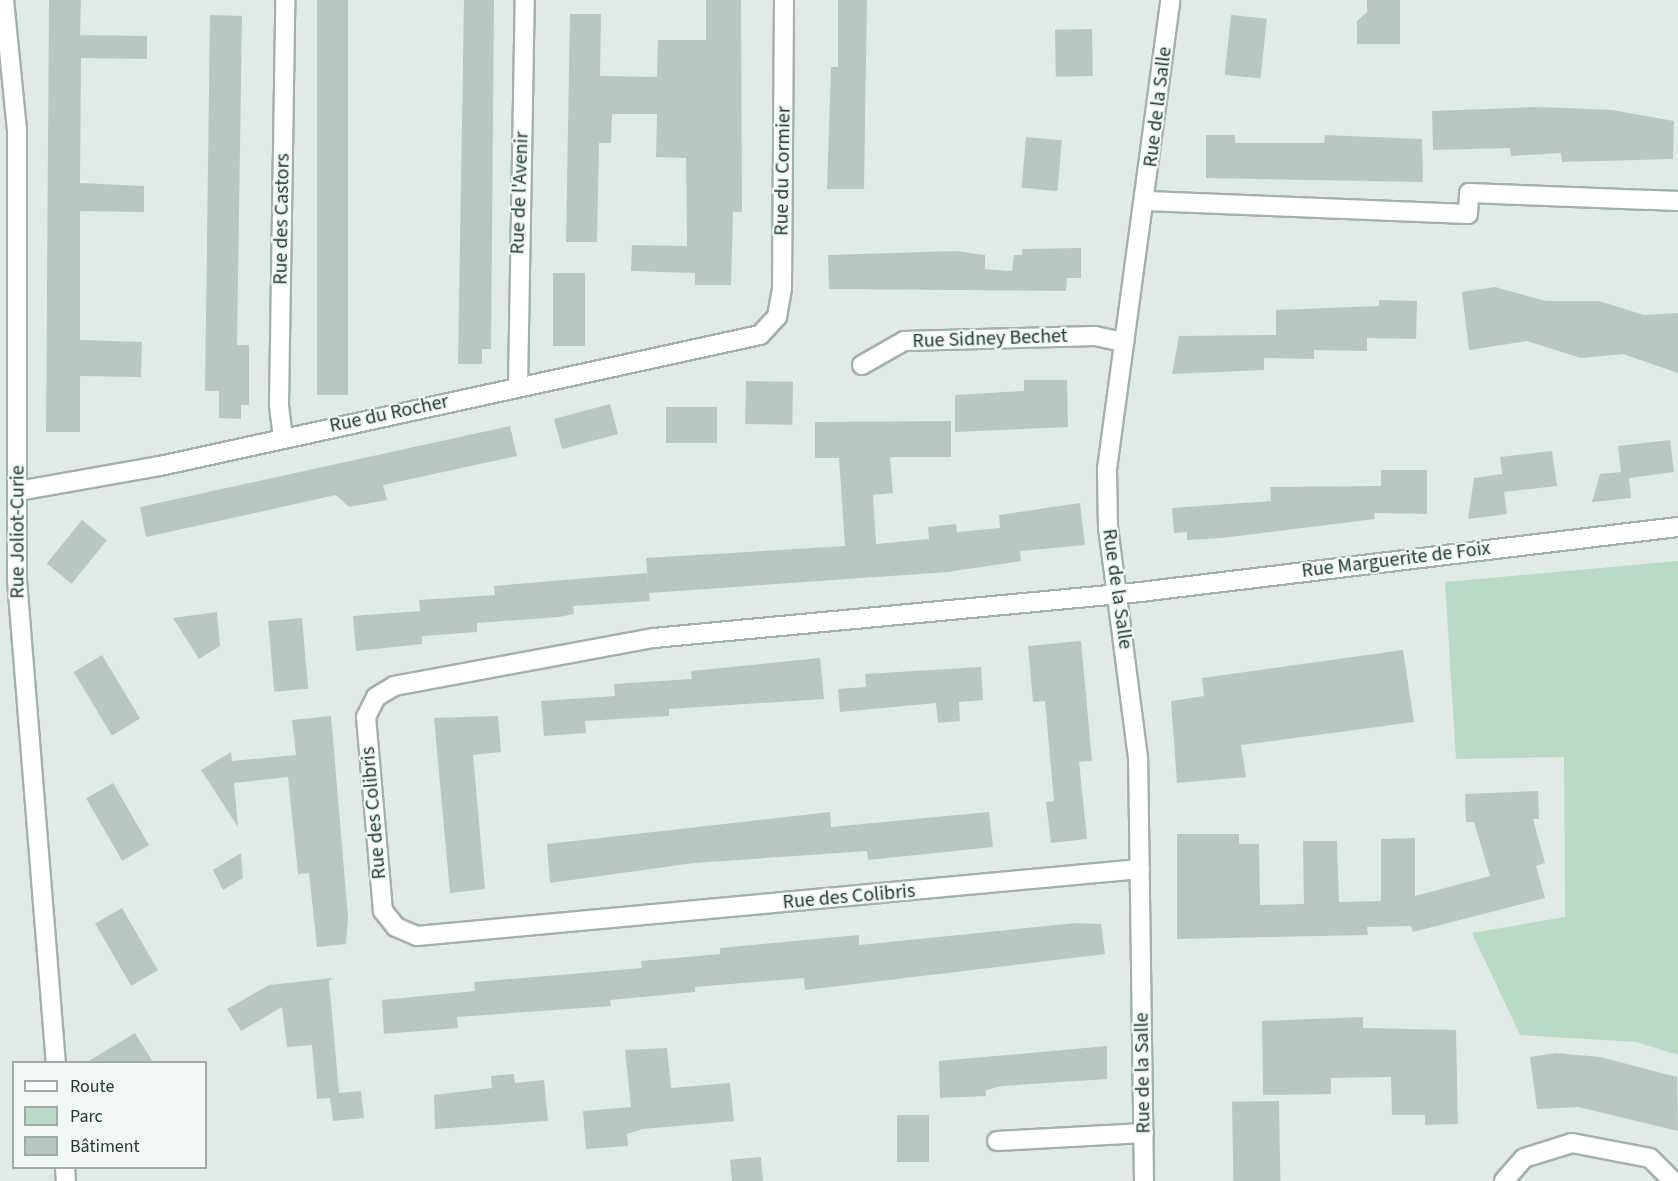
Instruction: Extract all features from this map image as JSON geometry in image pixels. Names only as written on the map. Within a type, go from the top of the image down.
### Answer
[{"type":"street","name":"Rue Joliot-Curie","points":[[4,0],[17,130],[7,308],[18,491],[21,672],[56,1061]]},
{"type":"street","name":"Rue des Castors","points":[[283,438],[279,404],[285,0]]},
{"type":"street","name":"Rue de l'Avenir","points":[[518,386],[525,0]]},
{"type":"street","name":"Rue du Cormier","points":[[760,334],[777,317],[782,288],[784,0]]},
{"type":"street","name":"Rue de la Salle","points":[[1144,1181],[1138,758],[1115,593],[1107,469],[1124,342],[1147,201],[1170,0]]},
{"type":"street","points":[[1147,201],[1468,214],[1469,193],[1678,201]]},
{"type":"street","name":"Rue du Rocher","points":[[18,491],[283,438],[760,334]]},
{"type":"street","name":"Rue Sidney Bechet","points":[[862,365],[904,341],[1095,336],[1124,342]]},
{"type":"street","name":"Rue Marguerite de Foix","points":[[1115,593],[1678,527]]},
{"type":"street","name":"Rue des Colibris","points":[[1115,593],[654,638],[394,686],[376,697],[366,717],[382,911],[396,927],[417,936],[1140,869]]},
{"type":"street","points":[[997,1141],[1144,1133]]},
{"type":"street","points":[[1504,1181],[1524,1158],[1572,1143],[1650,1158],[1673,1181]]},
{"type":"green space","points":[[1678,561],[1678,1055],[1636,1042],[1520,1035],[1472,933],[1565,917],[1564,757],[1456,759],[1445,582]]},
{"type":"building","points":[[49,0],[81,0],[80,35],[147,36],[147,59],[81,58],[80,183],[144,186],[144,212],[80,211],[80,340],[142,342],[141,377],[80,376],[80,432],[46,432]]},
{"type":"building","points":[[317,0],[348,0],[348,395],[317,395]]},
{"type":"building","points":[[464,0],[494,0],[491,349],[482,349],[482,364],[458,364]]},
{"type":"building","points":[[706,0],[741,0],[742,212],[733,212],[731,285],[695,285],[695,273],[631,271],[632,245],[687,246],[686,158],[656,157],[657,114],[612,114],[611,143],[599,143],[597,242],[566,242],[570,14],[601,14],[600,76],[657,77],[658,40],[706,40]]},
{"type":"building","points":[[838,0],[867,0],[864,189],[827,189],[831,67],[838,67]]},
{"type":"building","points":[[1367,0],[1400,0],[1400,44],[1357,44],[1357,21],[1367,12]]},
{"type":"building","points":[[210,15],[242,16],[237,345],[249,345],[249,405],[241,405],[241,419],[219,418],[219,391],[205,391]]},
{"type":"building","points":[[1231,15],[1267,19],[1261,78],[1225,75]]},
{"type":"building","points":[[1092,29],[1093,76],[1056,77],[1055,30]]},
{"type":"building","points":[[1539,107],[1612,110],[1674,121],[1673,159],[1562,162],[1561,153],[1511,156],[1510,148],[1433,150],[1432,111]]},
{"type":"building","points":[[1206,135],[1235,135],[1235,143],[1324,143],[1325,135],[1422,139],[1423,182],[1206,178]]},
{"type":"building","points":[[1026,137],[1062,140],[1057,191],[1022,188]]},
{"type":"building","points":[[1081,248],[1081,278],[1067,278],[1066,291],[829,289],[828,255],[956,251],[985,255],[985,269],[1012,271],[1014,255],[1022,255],[1022,249]]},
{"type":"building","points":[[553,273],[585,273],[585,346],[553,346]]},
{"type":"building","points":[[1495,287],[1546,301],[1599,301],[1644,315],[1678,313],[1678,373],[1623,354],[1581,358],[1527,341],[1469,350],[1462,292]]},
{"type":"building","points":[[1379,300],[1417,301],[1416,339],[1367,338],[1367,351],[1314,350],[1314,359],[1264,358],[1264,370],[1172,374],[1179,336],[1276,335],[1276,310],[1379,306]]},
{"type":"building","points":[[1024,380],[1067,380],[1068,427],[955,432],[955,395],[1024,391]]},
{"type":"building","points":[[746,381],[793,382],[792,425],[745,424]]},
{"type":"building","points":[[610,404],[618,434],[562,449],[554,419]]},
{"type":"building","points":[[666,407],[717,407],[717,443],[666,443]]},
{"type":"building","points":[[951,421],[951,457],[890,457],[893,493],[873,495],[876,544],[929,539],[928,527],[956,524],[957,532],[1000,528],[999,515],[1080,503],[1085,545],[1020,551],[1021,561],[948,572],[649,593],[646,558],[845,546],[839,458],[815,458],[815,422]]},
{"type":"building","points":[[510,426],[517,456],[383,485],[387,500],[349,507],[336,495],[146,537],[140,507]]},
{"type":"building","points":[[1670,440],[1674,472],[1629,478],[1631,498],[1592,502],[1600,474],[1621,472],[1618,446]]},
{"type":"building","points":[[1552,451],[1557,486],[1504,492],[1507,514],[1468,519],[1474,478],[1502,474],[1504,488],[1500,457]]},
{"type":"building","points":[[1381,470],[1427,470],[1427,514],[1374,513],[1375,519],[1222,538],[1187,540],[1187,532],[1174,533],[1172,508],[1271,501],[1270,487],[1381,486]]},
{"type":"building","points":[[82,520],[107,540],[72,584],[47,564]]},
{"type":"building","points":[[647,573],[650,601],[573,606],[574,614],[477,623],[477,632],[422,636],[422,644],[356,651],[353,616],[420,611],[419,600],[495,595],[494,586]]},
{"type":"building","points":[[217,612],[220,646],[199,659],[173,618]]},
{"type":"building","points":[[302,618],[308,689],[274,692],[268,621]]},
{"type":"building","points":[[1081,641],[1092,761],[1079,762],[1087,839],[1051,843],[1046,802],[1054,801],[1045,701],[1033,702],[1028,646]]},
{"type":"building","points":[[1403,650],[1414,722],[1241,745],[1246,777],[1177,783],[1171,701],[1204,696],[1202,678]]},
{"type":"building","points":[[102,655],[140,718],[112,735],[74,672]]},
{"type":"building","points":[[820,658],[824,699],[669,709],[669,716],[585,721],[586,733],[544,736],[541,701],[615,696],[614,684],[692,679],[691,671]]},
{"type":"building","points":[[981,667],[983,700],[959,702],[960,721],[938,723],[936,703],[840,712],[838,689],[866,687],[865,674]]},
{"type":"building","points":[[331,716],[348,917],[346,944],[317,947],[309,873],[298,874],[288,777],[234,783],[238,827],[201,770],[231,752],[232,761],[296,755],[292,720]]},
{"type":"building","points":[[498,716],[501,752],[473,755],[485,889],[450,893],[434,718]]},
{"type":"building","points":[[113,783],[149,845],[122,861],[86,798]]},
{"type":"building","points":[[1538,791],[1539,819],[1533,819],[1545,863],[1536,866],[1545,898],[1413,932],[1411,926],[1367,927],[1368,935],[1177,939],[1177,834],[1239,834],[1239,844],[1259,844],[1260,905],[1304,904],[1303,841],[1337,841],[1339,902],[1381,901],[1381,839],[1415,838],[1415,896],[1490,876],[1474,822],[1466,822],[1465,794]]},
{"type":"building","points":[[830,812],[831,827],[989,812],[993,847],[868,860],[867,851],[694,863],[550,883],[547,844]]},
{"type":"building","points":[[241,853],[243,878],[223,890],[213,870]]},
{"type":"building","points":[[122,908],[158,970],[131,986],[95,924]]},
{"type":"building","points":[[1076,923],[1101,924],[1105,954],[805,990],[804,978],[695,987],[695,992],[610,1000],[611,1006],[457,1017],[458,1028],[384,1034],[382,1000],[475,991],[474,982],[642,968],[641,961],[720,954],[720,948],[859,935],[859,945]]},
{"type":"building","points":[[333,978],[329,981],[339,1093],[361,1091],[364,1118],[333,1121],[330,1098],[317,1099],[312,1045],[287,1047],[282,1007],[241,1031],[227,1009],[269,985]]},
{"type":"building","points":[[1363,1017],[1363,1028],[1456,1030],[1458,1124],[1425,1125],[1425,1115],[1392,1115],[1391,1077],[1331,1078],[1331,1094],[1263,1095],[1262,1021]]},
{"type":"building","points":[[135,1033],[152,1061],[89,1061]]},
{"type":"building","points":[[1107,1046],[1107,1079],[1002,1086],[986,1090],[986,1096],[940,1098],[939,1061]]},
{"type":"building","points":[[667,1048],[671,1088],[730,1083],[734,1121],[643,1129],[627,1134],[628,1146],[586,1149],[583,1111],[631,1107],[625,1050]]},
{"type":"building","points":[[1556,1053],[1600,1057],[1677,1077],[1678,1131],[1578,1107],[1537,1109],[1530,1057]]},
{"type":"building","points":[[514,1074],[515,1083],[544,1080],[548,1121],[435,1129],[434,1095],[492,1088],[491,1076]]},
{"type":"building","points":[[1279,1101],[1280,1181],[1233,1181],[1232,1102]]},
{"type":"building","points":[[897,1115],[929,1115],[929,1162],[897,1162]]},
{"type":"building","points":[[761,1157],[763,1181],[732,1181],[730,1160]]}]
